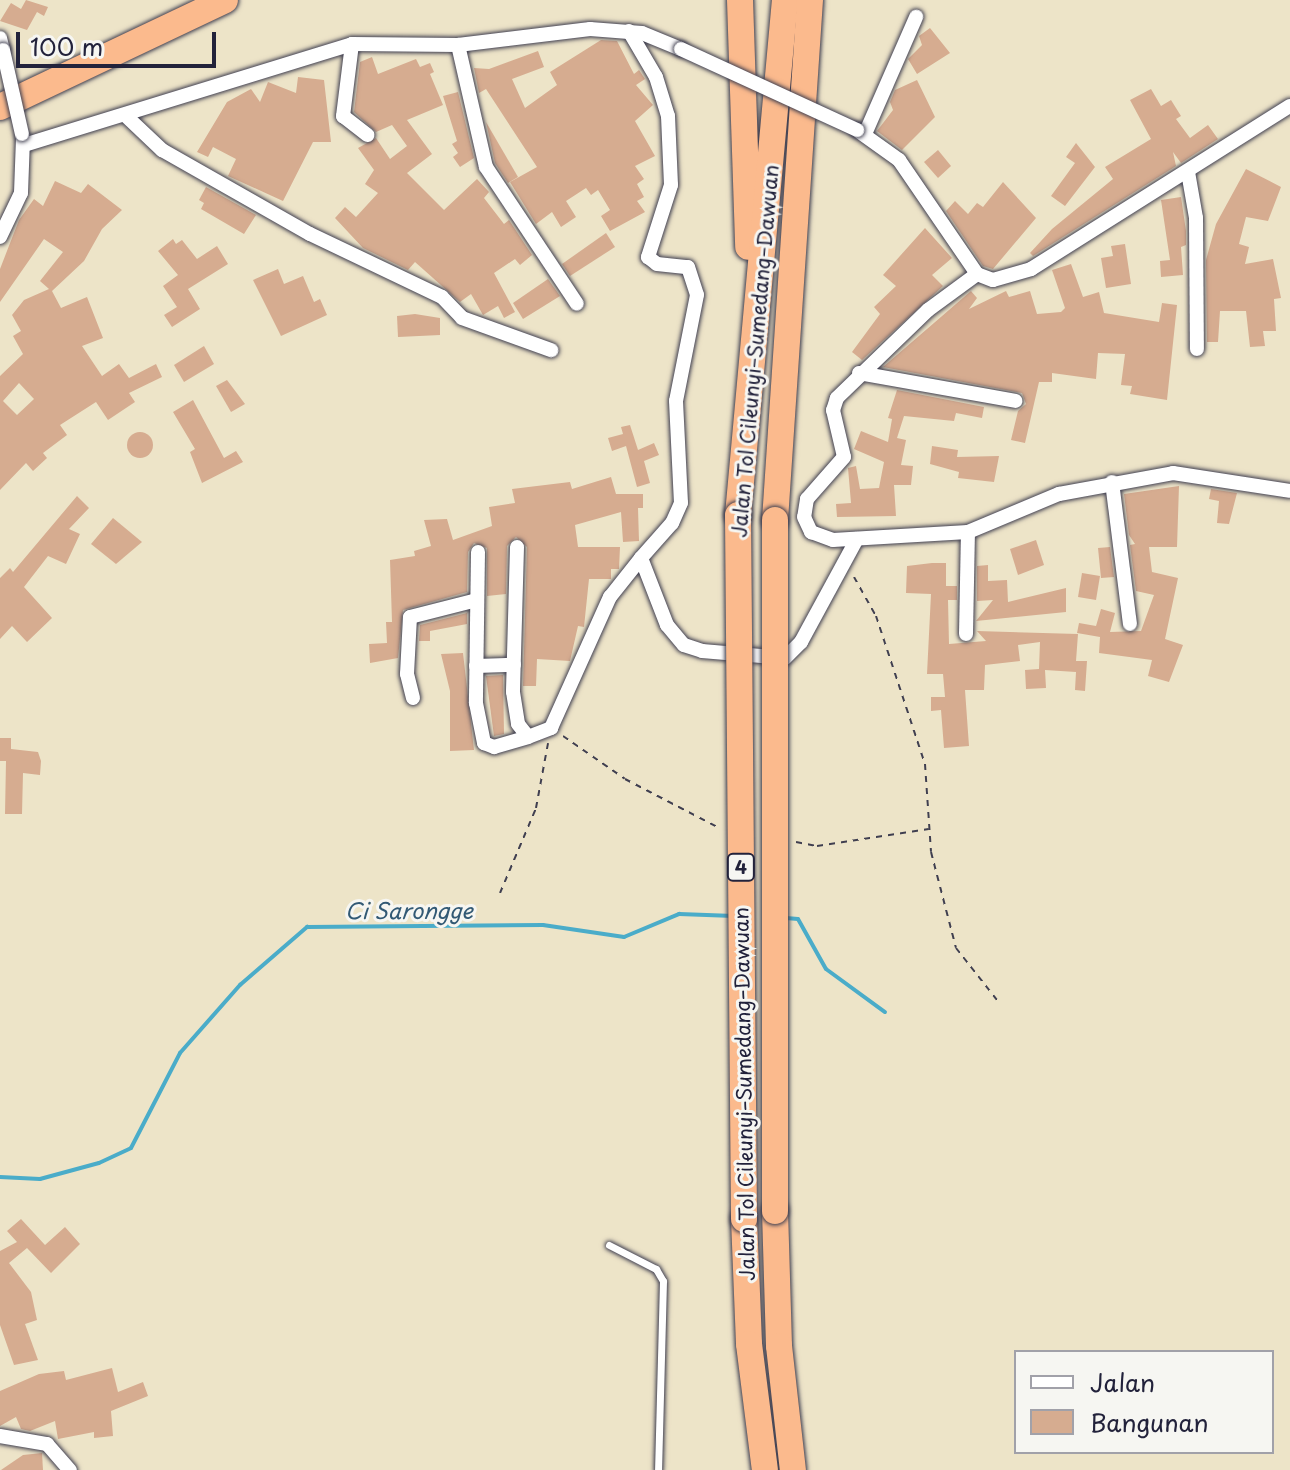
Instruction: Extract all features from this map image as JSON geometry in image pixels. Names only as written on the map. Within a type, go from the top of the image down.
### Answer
[{"type":"highway","points":[[0,93],[196,0]]},
{"type":"highway","points":[[0,107],[225,0]]},
{"type":"highway","points":[[740,0],[751,370]]},
{"type":"highway","name":"Jalan Tol Cileunyi–Sumedang–Dawuan","points":[[765,1470],[749,1344],[744,1219],[738,515],[785,0]]},
{"type":"highway","name":"Jalan Tol Cileunyi–Sumedang–Dawuan","points":[[793,1470],[779,1346],[775,1211],[775,520],[796,168],[810,0]]},
{"type":"highway","points":[[796,168],[825,0]]},
{"type":"street","points":[[861,132],[916,17]]},
{"type":"street","points":[[23,140],[126,116],[352,44],[458,45],[590,29],[629,31],[681,49],[861,132],[899,160],[977,274],[993,280],[1031,269],[1290,106]]},
{"type":"street","points":[[478,552],[476,666],[484,743],[494,747],[551,728],[610,597],[672,523],[681,503],[676,401],[697,295],[688,267],[657,264],[648,257],[671,185],[668,116],[656,77],[629,31]]},
{"type":"street","points":[[0,237],[21,193],[23,140],[2,44]]},
{"type":"street","points":[[352,44],[343,116],[367,135]]},
{"type":"street","points":[[458,45],[486,167],[577,304]]},
{"type":"street","points":[[126,116],[162,150],[196,171],[310,234],[442,297],[462,318],[551,350]]},
{"type":"street","points":[[1188,172],[1196,218],[1197,349]]},
{"type":"street","points":[[977,274],[928,310],[859,373],[837,398],[833,410],[844,457],[807,499],[804,517],[811,532],[822,537],[857,539],[968,532],[1059,494],[1173,473],[1290,491]]},
{"type":"street","points":[[859,373],[1016,401]]},
{"type":"street","points":[[1112,482],[1130,624]]},
{"type":"street","points":[[966,634],[968,532]]},
{"type":"street","points":[[641,558],[667,625],[684,645],[714,654],[779,660],[801,642],[857,539]]},
{"type":"street","points":[[517,547],[514,665],[518,724],[528,737]]},
{"type":"street","points":[[413,698],[407,674],[410,617],[477,600]]},
{"type":"street","points":[[476,666],[514,665]]},
{"type":"street","points":[[0,1436],[47,1444],[70,1470]]},
{"type":"lane","points":[[609,1245],[656,1269],[663,1281],[658,1470]]},
{"type":"path","points":[[845,562],[876,616],[925,764],[931,852],[956,948],[997,1000]]},
{"type":"path","points":[[500,893],[536,808],[551,728]]},
{"type":"building","points":[[26,0],[48,7],[44,16],[37,12],[27,30],[0,21],[11,3],[21,9]]},
{"type":"building","points":[[930,28],[950,53],[917,74],[908,59],[922,45],[919,36]]},
{"type":"building","points":[[601,40],[617,41],[634,74],[639,70],[645,79],[636,85],[653,105],[635,121],[655,156],[635,166],[644,179],[637,184],[644,197],[637,201],[645,212],[610,231],[601,216],[610,210],[598,190],[591,195],[586,188],[566,201],[576,217],[561,227],[552,212],[536,224],[510,182],[537,167],[486,89],[479,93],[474,68],[489,69],[538,51],[544,67],[512,79],[525,108],[557,85],[550,72]]},
{"type":"building","points":[[372,57],[378,74],[416,59],[420,67],[430,63],[434,72],[430,74],[443,105],[407,120],[432,154],[407,173],[444,210],[477,179],[489,192],[484,198],[504,224],[509,220],[532,255],[520,265],[515,259],[494,273],[515,312],[504,318],[498,306],[483,315],[471,294],[460,302],[415,262],[408,270],[363,248],[335,218],[345,207],[356,217],[378,193],[365,184],[374,170],[358,148],[376,138],[390,159],[407,146],[392,125],[376,132],[354,112],[360,62]]},
{"type":"building","points":[[298,77],[324,80],[331,142],[313,142],[283,201],[228,176],[236,159],[213,147],[208,157],[197,152],[227,102],[251,89],[260,102],[268,82],[296,93]]},
{"type":"building","points":[[917,80],[935,117],[902,150],[877,131],[893,110],[890,102],[895,90]]},
{"type":"building","points":[[1151,89],[1161,106],[1171,100],[1181,116],[1176,119],[1190,138],[1208,125],[1218,139],[1181,163],[1173,152],[1176,166],[1033,256],[1030,253],[1052,229],[1113,179],[1105,167],[1151,139],[1130,100]]},
{"type":"building","points":[[458,92],[474,158],[460,167],[453,157],[458,153],[452,144],[457,141],[443,96]]},
{"type":"building","points":[[486,122],[518,177],[508,183],[495,163]]},
{"type":"building","points":[[1076,143],[1095,167],[1065,206],[1051,196],[1075,163],[1066,157]]},
{"type":"building","points":[[938,150],[951,166],[938,178],[924,162]]},
{"type":"building","points":[[1246,169],[1281,187],[1268,221],[1246,217],[1239,244],[1249,247],[1245,264],[1273,259],[1281,298],[1274,299],[1276,331],[1263,331],[1265,346],[1250,347],[1246,311],[1220,311],[1218,342],[1207,342],[1206,260],[1216,224]]},
{"type":"building","points":[[55,181],[81,193],[88,184],[122,210],[102,229],[84,261],[52,291],[61,308],[87,297],[103,338],[82,346],[102,376],[119,364],[129,378],[156,364],[162,377],[129,393],[135,402],[108,420],[96,402],[60,425],[67,435],[43,453],[47,458],[33,471],[26,463],[0,490],[0,376],[23,354],[13,336],[21,331],[12,315],[24,300],[49,289],[40,281],[63,252],[44,239],[0,302],[0,269],[19,220],[34,199],[43,206]],"holes":[[[19,383],[34,399],[17,415],[3,401]]]},
{"type":"building","points":[[1003,182],[1036,218],[993,269],[983,266],[946,211],[955,201],[968,214],[977,203],[983,207]]},
{"type":"building","points":[[206,187],[256,215],[244,234],[201,209],[204,203],[199,200]]},
{"type":"building","points":[[1181,197],[1186,231],[1186,245],[1181,247],[1183,275],[1161,277],[1160,261],[1170,260],[1161,200]]},
{"type":"building","points":[[925,228],[952,258],[932,275],[943,286],[862,360],[852,352],[880,314],[874,307],[896,286],[883,275]]},
{"type":"building","points":[[606,233],[615,247],[570,276],[562,264]]},
{"type":"building","points":[[173,239],[176,244],[182,240],[197,259],[217,246],[228,264],[188,289],[200,309],[172,327],[164,315],[177,307],[163,286],[178,275],[158,251]]},
{"type":"building","points":[[1125,244],[1131,284],[1106,288],[1101,258],[1113,256],[1111,246]]},
{"type":"building","points":[[1071,264],[1083,297],[1099,292],[1104,313],[1159,322],[1162,303],[1177,305],[1167,400],[1130,394],[1132,386],[1121,385],[1125,354],[1098,353],[1096,379],[1052,373],[1052,382],[1039,382],[1025,443],[1011,440],[1018,411],[1026,404],[1022,393],[883,367],[971,291],[977,298],[969,309],[1006,291],[1009,297],[1030,291],[1037,314],[1061,312],[1065,308],[1052,270]]},
{"type":"building","points":[[278,269],[284,284],[303,276],[314,302],[320,299],[327,315],[281,336],[253,280]]},
{"type":"building","points":[[548,279],[560,296],[523,319],[513,303]]},
{"type":"building","points":[[415,314],[440,318],[440,335],[398,337],[397,316]]},
{"type":"building","points":[[204,346],[214,364],[184,382],[174,365]]},
{"type":"building","points":[[227,380],[245,404],[231,412],[216,386]]},
{"type":"building","points":[[897,390],[984,407],[982,418],[956,413],[954,421],[904,416],[897,438],[906,440],[901,465],[913,466],[911,485],[894,485],[896,516],[837,517],[836,504],[851,503],[848,468],[856,466],[860,489],[879,488],[884,462],[854,449],[861,431],[888,442],[892,419],[888,418]]},
{"type":"building","points":[[193,400],[224,458],[236,451],[243,462],[202,483],[190,452],[195,449],[173,412]]},
{"type":"building","points":[[630,425],[638,450],[654,443],[659,455],[644,461],[650,483],[637,487],[626,446],[612,451],[608,438],[623,434],[621,427]]},
{"type":"building","points":[[140,432],[149,436],[153,445],[149,454],[140,458],[131,454],[127,445],[131,436]]},
{"type":"building","points":[[932,446],[958,450],[957,457],[999,456],[994,482],[958,478],[959,472],[930,464]]},
{"type":"building","points":[[611,477],[616,494],[643,494],[643,508],[638,508],[639,541],[623,542],[621,512],[575,525],[578,547],[620,547],[619,569],[611,569],[611,579],[589,579],[584,627],[578,626],[570,661],[537,659],[536,686],[523,686],[527,547],[516,537],[507,546],[506,594],[487,596],[487,548],[474,543],[468,552],[467,592],[403,610],[398,658],[370,663],[369,644],[387,643],[386,622],[392,622],[390,560],[415,556],[414,551],[431,546],[424,520],[447,519],[453,540],[492,526],[489,507],[515,503],[512,489],[570,482],[572,489]]},
{"type":"building","points":[[1179,486],[1177,547],[1149,547],[1152,572],[1178,578],[1165,639],[1183,645],[1169,682],[1148,676],[1152,660],[1099,653],[1100,637],[1077,633],[1079,623],[1096,626],[1101,609],[1115,613],[1110,632],[1141,631],[1154,595],[1136,591],[1130,545],[1135,544],[1129,535],[1124,494]]},
{"type":"building","points":[[1211,489],[1237,493],[1229,524],[1217,523],[1219,501],[1209,499]]},
{"type":"building","points":[[77,496],[89,508],[69,529],[80,534],[66,564],[48,556],[24,587],[52,618],[27,642],[12,626],[0,639],[0,578],[10,568],[13,572]]},
{"type":"building","points":[[113,518],[142,542],[116,564],[91,544]]},
{"type":"building","points":[[1036,540],[1044,565],[1018,575],[1010,549]]},
{"type":"building","points":[[1110,547],[1114,577],[1101,578],[1098,548]]},
{"type":"building","points":[[946,563],[946,586],[957,586],[957,600],[948,600],[949,644],[986,641],[977,631],[1078,634],[1076,661],[1087,661],[1085,691],[1075,690],[1076,672],[1045,670],[1046,688],[1026,689],[1025,670],[1039,669],[1040,642],[1018,645],[1020,661],[985,665],[984,690],[965,690],[969,746],[944,748],[941,710],[931,711],[931,697],[945,697],[943,674],[927,674],[931,594],[906,593],[907,566]]},
{"type":"building","points":[[988,565],[988,581],[1007,580],[1008,602],[1066,588],[1066,612],[976,621],[993,600],[977,601],[977,566]]},
{"type":"building","points":[[1082,573],[1100,576],[1096,600],[1078,597]]},
{"type":"building","points":[[467,613],[467,624],[430,631],[430,641],[419,641],[420,625]]},
{"type":"building","points":[[463,653],[474,750],[450,751],[450,691],[441,654]]},
{"type":"building","points":[[503,675],[504,734],[494,736],[486,676]]},
{"type":"building","points":[[0,738],[11,738],[11,749],[38,752],[41,761],[40,775],[23,773],[22,814],[5,814],[6,761],[0,761]]},
{"type":"building","points":[[21,1219],[45,1245],[65,1227],[80,1244],[51,1273],[27,1248],[9,1263],[31,1292],[37,1320],[25,1324],[38,1360],[14,1365],[0,1325],[0,1251],[17,1242],[7,1231]]},
{"type":"building","points":[[112,1368],[118,1392],[143,1382],[148,1396],[111,1411],[113,1436],[94,1438],[94,1432],[58,1439],[55,1421],[30,1431],[21,1429],[16,1417],[0,1426],[0,1391],[39,1374],[64,1371],[66,1380]]},
{"type":"building","points":[[42,1453],[43,1470],[1,1470],[23,1455]]},
{"type":"waterway","name":"Ci Sarongge","points":[[0,1177],[40,1179],[99,1163],[131,1148],[180,1053],[240,985],[307,927],[543,925],[624,937],[679,914],[734,916]]},
{"type":"waterway","name":"Ci Sarongge","points":[[786,918],[798,919],[826,969],[885,1012]]}]
